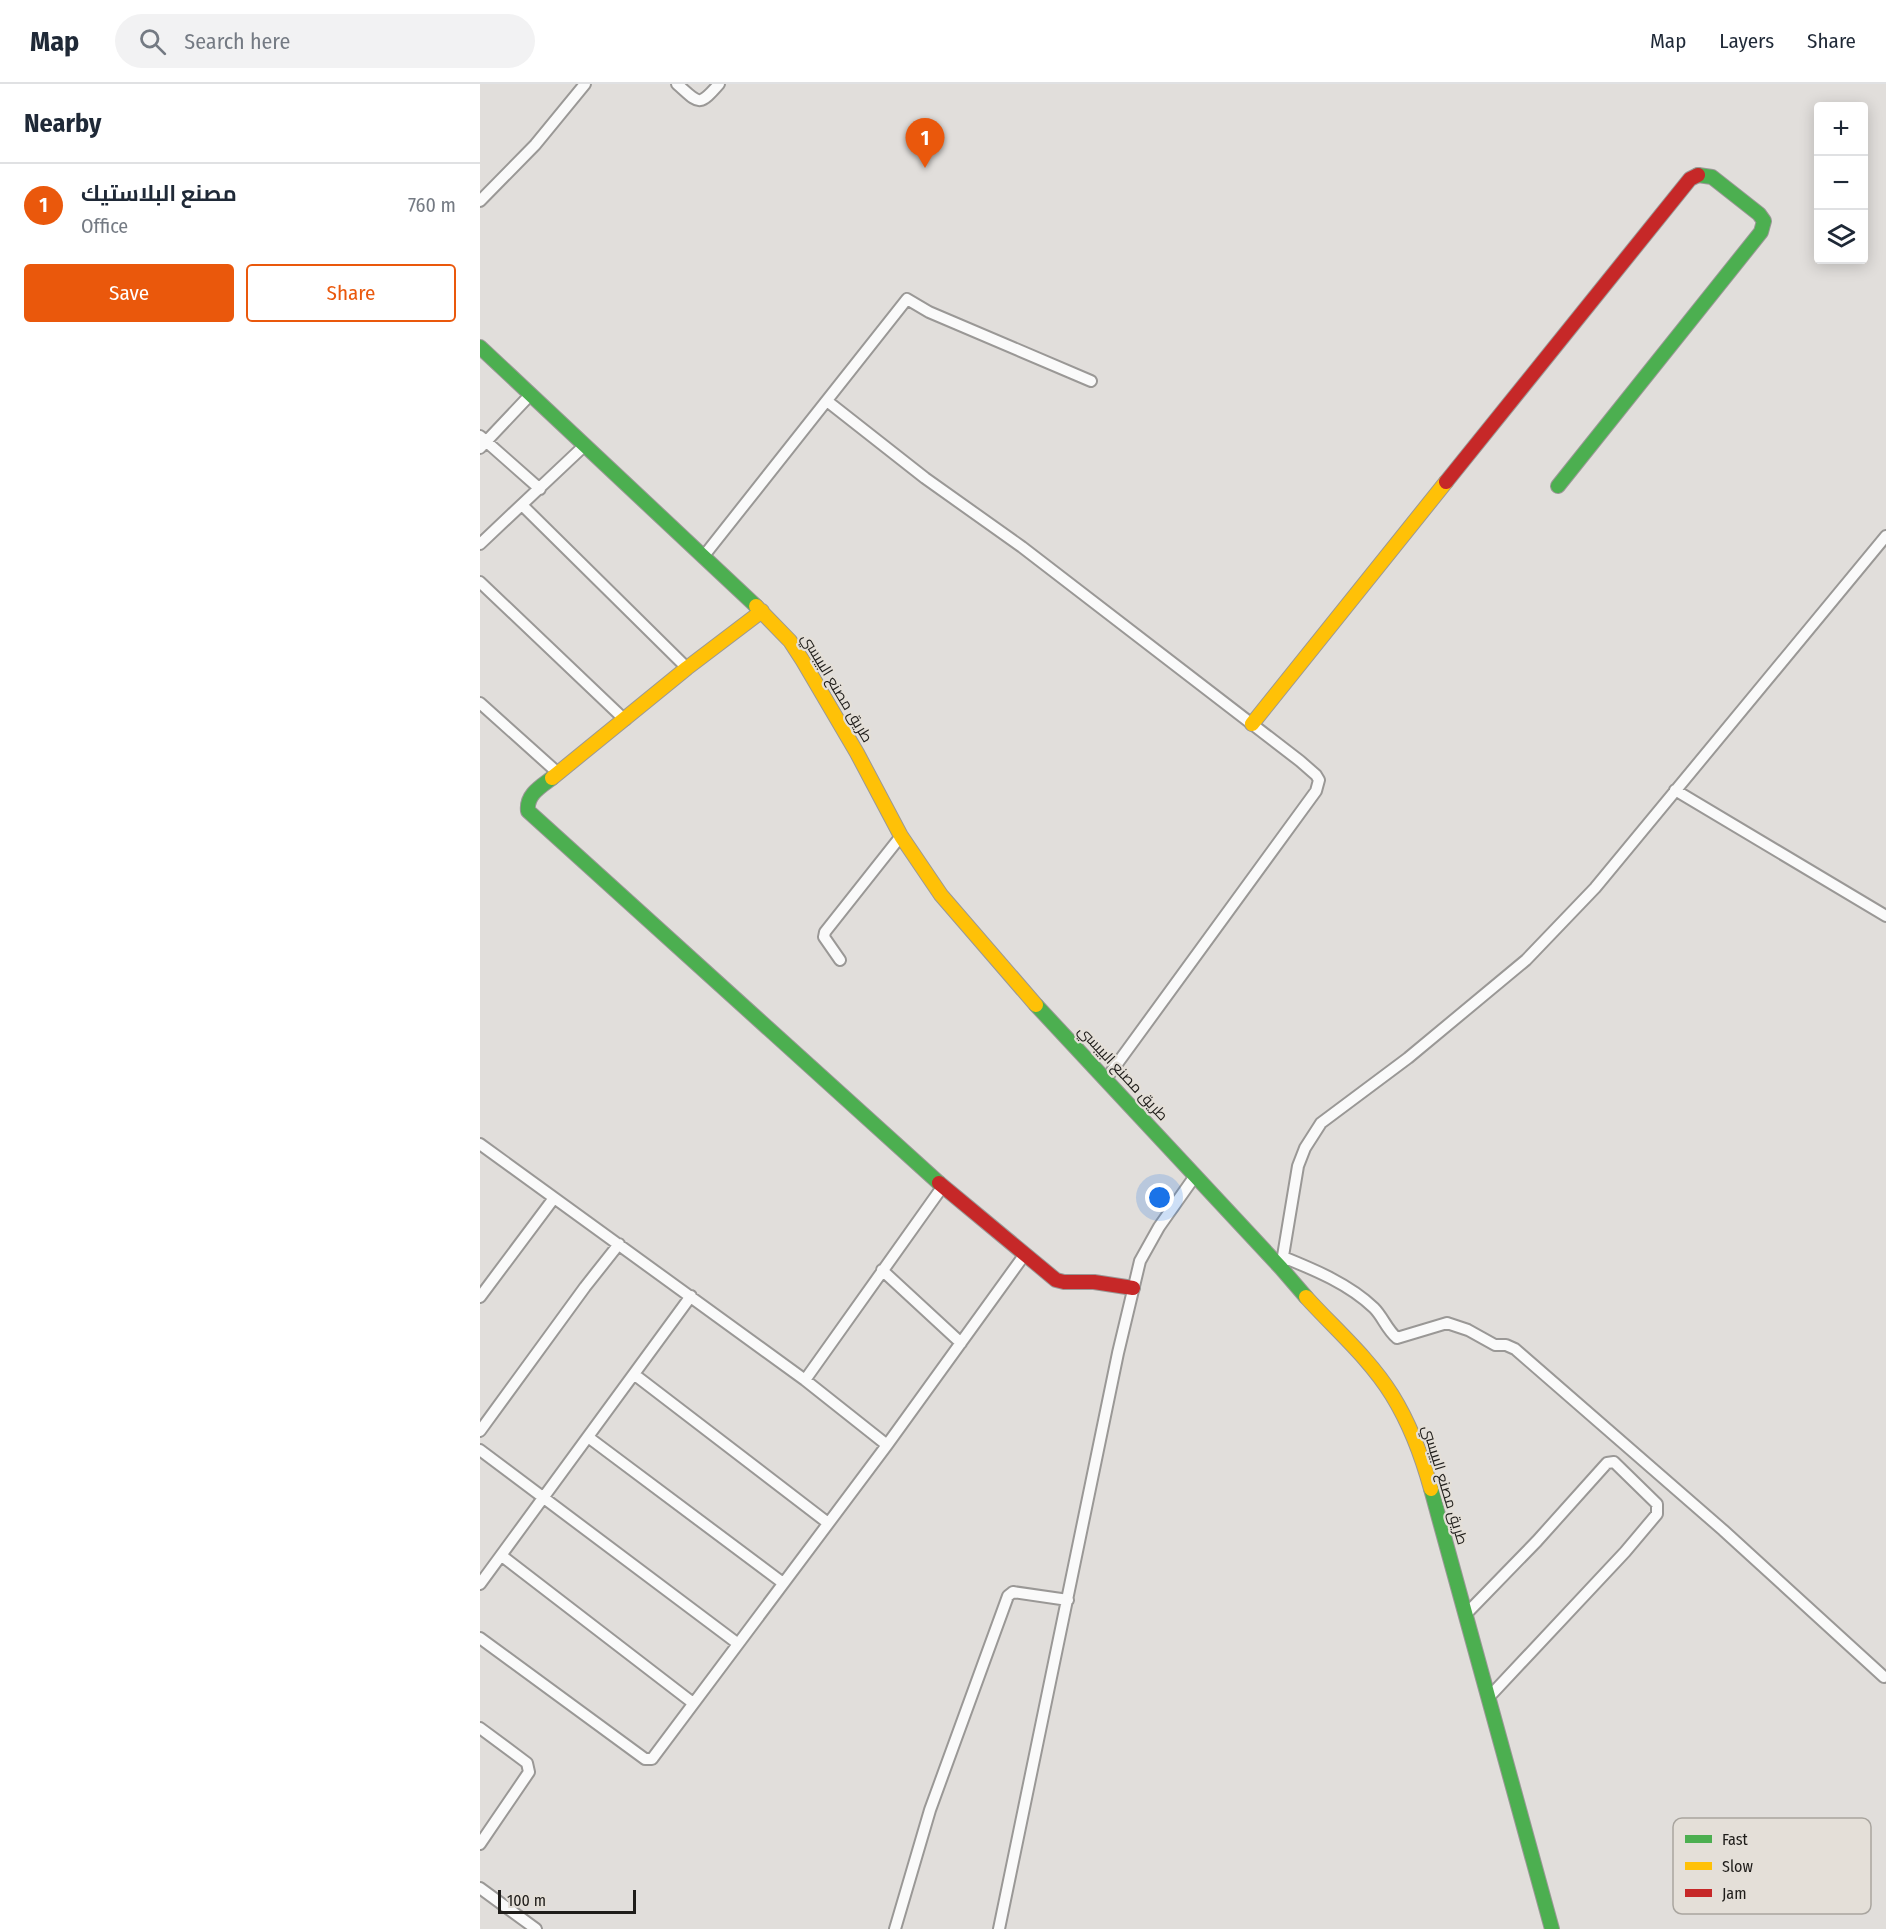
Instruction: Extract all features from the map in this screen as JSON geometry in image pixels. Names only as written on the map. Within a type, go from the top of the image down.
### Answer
[{"type":"street","points":[[480,201],[535,145],[585,84]]},
{"type":"street","points":[[676,84],[700,101],[706,99],[719,84]]},
{"type":"street","points":[[1252,724],[1690,179],[1697,174],[1704,173],[1759,214],[1764,221],[1761,232],[1558,486]]},
{"type":"street","points":[[703,557],[907,300],[929,312],[1091,381]]},
{"type":"street","name":"طريق مصنع البيبسي","points":[[480,347],[762,611],[790,641],[857,753],[901,836],[924,873],[951,908],[1017,985],[1195,1176],[1282,1262],[1294,1284],[1389,1389],[1417,1445],[1467,1613],[1552,1929]]},
{"type":"street","points":[[531,394],[482,442],[540,489]]},
{"type":"street","points":[[827,401],[925,478],[1022,547],[1145,641],[1316,775],[1319,780],[1316,791],[1106,1079]]},
{"type":"street","points":[[480,544],[584,446]]},
{"type":"street","points":[[522,505],[687,668]]},
{"type":"street","points":[[1884,1677],[1723,1530],[1515,1349],[1494,1345],[1468,1330],[1447,1323],[1397,1338],[1376,1310],[1362,1298],[1328,1277],[1282,1262],[1298,1166],[1305,1148],[1321,1123],[1417,1051],[1533,954],[1595,888],[1886,536]]},
{"type":"street","points":[[480,582],[625,720]]},
{"type":"street","points":[[762,611],[687,668],[532,794],[527,803],[528,812],[943,1186],[1056,1280],[1094,1282],[1133,1288]]},
{"type":"street","points":[[480,703],[558,773]]},
{"type":"street","points":[[1675,789],[1886,916]]},
{"type":"street","points":[[840,960],[824,937],[825,932],[901,836]]},
{"type":"street","points":[[480,1144],[805,1380],[887,1445]]},
{"type":"street","points":[[999,1929],[1140,1260],[1159,1227],[1195,1176]]},
{"type":"street","points":[[805,1380],[943,1186]]},
{"type":"street","points":[[480,1297],[554,1198]]},
{"type":"street","points":[[480,1431],[619,1244]]},
{"type":"street","points":[[480,1638],[647,1760],[654,1756],[887,1445],[1025,1254]]},
{"type":"street","points":[[882,1270],[961,1343]]},
{"type":"street","points":[[480,1584],[691,1296]]},
{"type":"street","points":[[635,1375],[828,1523]]},
{"type":"street","points":[[588,1437],[783,1583]]},
{"type":"street","points":[[480,1450],[738,1643]]},
{"type":"street","points":[[1467,1613],[1537,1541],[1607,1463],[1614,1462],[1657,1504],[1658,1514],[1626,1552],[1489,1697]]},
{"type":"street","points":[[502,1556],[693,1703]]},
{"type":"street","points":[[895,1929],[930,1810],[1008,1596],[1013,1592],[1068,1600]]},
{"type":"street","points":[[480,1728],[527,1763],[529,1772],[480,1844]]},
{"type":"street","points":[[480,1888],[536,1929]]},
{"type":"traffic: fast","points":[[1558,486],[1761,232],[1764,221],[1759,214],[1712,177],[1698,175]]},
{"type":"traffic: fast","points":[[480,347],[756,606]]},
{"type":"traffic: fast","points":[[552,778],[529,800],[528,811],[939,1183]]},
{"type":"traffic: fast","points":[[1036,1005],[1306,1297]]},
{"type":"traffic: fast","points":[[1431,1489],[1552,1929]]},
{"type":"traffic: slow","points":[[1252,724],[1446,482]]},
{"type":"traffic: slow","points":[[756,606],[790,641],[803,661],[857,753],[901,836],[941,895],[1036,1005]]},
{"type":"traffic: slow","points":[[552,778],[687,668],[762,611]]},
{"type":"traffic: slow","points":[[1306,1297],[1383,1381],[1415,1440],[1431,1489]]},
{"type":"traffic: jam","points":[[1446,482],[1690,179],[1698,175]]},
{"type":"traffic: jam","points":[[939,1183],[1056,1280],[1094,1282],[1133,1288]]},
{"type":"place","name":"مصنع البلاستيك","points":[[925,168]]}]
